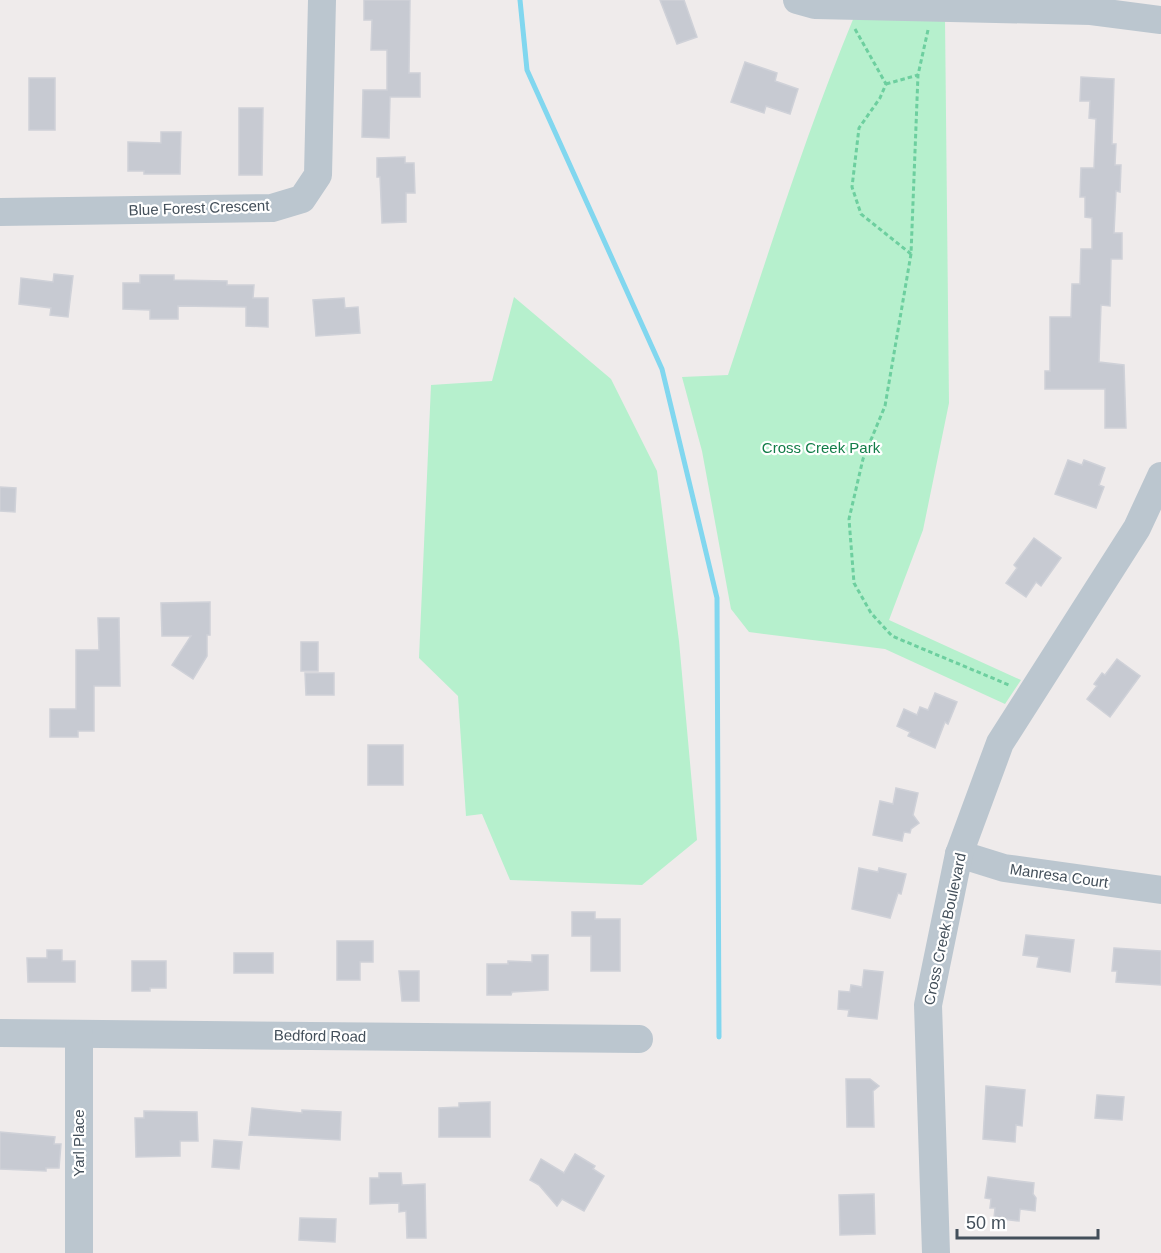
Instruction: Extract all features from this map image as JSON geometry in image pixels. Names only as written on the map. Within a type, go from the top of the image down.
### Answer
[{"type":"street","name":"Blue Forest Crescent","points":[[0,212],[272,208],[302,199],[318,175],[322,0]]},
{"type":"street","points":[[797,0],[815,5],[1091,11],[1161,20]]},
{"type":"street","name":"Cross Creek Boulevard","points":[[936,1253],[928,1005],[959,854],[1000,743],[1137,528],[1161,476]]},
{"type":"street","name":"Manresa Court","points":[[959,854],[1004,868],[1161,890]]},
{"type":"street","name":"Bedford Road","points":[[0,1033],[639,1039]]},
{"type":"street","name":"Yarl Place","points":[[79,1034],[79,1253]]},
{"type":"path","points":[[843,6],[886,84]]},
{"type":"path","points":[[933,8],[918,75],[910,255],[885,406],[863,459],[849,519],[854,583],[871,613],[892,636],[1031,694]]},
{"type":"path","points":[[886,84],[918,75]]},
{"type":"path","points":[[886,84],[880,98],[859,128],[852,187],[861,214],[910,255]]},
{"type":"green space","name":"Cross Creek Park","points":[[854,17],[945,19],[949,403],[923,530],[889,620],[1021,680],[1005,704],[885,649],[749,632],[731,609],[702,451],[682,377],[728,375],[803,150]]},
{"type":"green space","points":[[514,297],[611,379],[657,471],[679,641],[697,840],[642,885],[510,880],[482,814],[466,816],[458,696],[419,658],[431,385],[492,381]]},
{"type":"building","points":[[364,0],[410,0],[409,73],[420,73],[420,97],[390,97],[389,138],[362,137],[363,90],[387,90],[387,50],[371,50],[372,20],[364,20]]},
{"type":"building","points":[[660,0],[684,0],[697,37],[677,44]]},
{"type":"building","points":[[745,62],[777,73],[775,81],[798,89],[790,114],[766,106],[764,113],[731,102]]},
{"type":"building","points":[[1081,77],[1114,79],[1112,144],[1116,144],[1115,165],[1121,165],[1120,192],[1116,191],[1114,233],[1122,233],[1122,259],[1111,259],[1110,306],[1101,305],[1099,362],[1124,365],[1126,428],[1105,428],[1105,389],[1045,389],[1045,371],[1050,371],[1050,317],[1071,317],[1072,284],[1080,284],[1081,249],[1092,249],[1092,218],[1085,217],[1085,197],[1080,197],[1081,168],[1094,168],[1096,119],[1089,118],[1090,101],[1080,101]]},
{"type":"building","points":[[29,78],[55,78],[55,130],[29,130]]},
{"type":"building","points":[[239,108],[263,108],[262,175],[239,175]]},
{"type":"building","points":[[161,132],[181,132],[180,174],[144,174],[144,171],[128,171],[128,142],[161,143]]},
{"type":"building","points":[[405,157],[405,163],[414,163],[415,193],[406,193],[406,222],[382,223],[377,158]]},
{"type":"building","points":[[54,274],[73,276],[68,317],[50,315],[51,308],[19,304],[21,278],[53,282]]},
{"type":"building","points":[[140,275],[174,275],[174,280],[227,281],[227,285],[254,285],[253,298],[268,298],[268,327],[246,326],[246,307],[178,306],[178,319],[150,319],[150,310],[123,309],[123,283],[140,283]]},
{"type":"building","points":[[344,298],[345,308],[358,307],[360,333],[316,336],[313,300]]},
{"type":"building","points":[[1068,460],[1082,465],[1084,460],[1105,468],[1099,485],[1104,487],[1096,508],[1055,494]]},
{"type":"building","points":[[0,487],[16,488],[15,512],[0,511]]},
{"type":"building","points":[[1034,538],[1061,558],[1041,586],[1036,582],[1026,597],[1006,583],[1017,568],[1014,565]]},
{"type":"building","points":[[210,602],[210,635],[207,635],[207,656],[193,679],[172,665],[191,636],[162,636],[161,603]]},
{"type":"building","points":[[98,618],[119,618],[120,686],[94,686],[94,731],[78,731],[78,737],[50,737],[50,709],[76,709],[76,650],[99,650]]},
{"type":"building","points":[[301,642],[318,642],[318,671],[301,671]]},
{"type":"building","points":[[1117,659],[1140,676],[1110,717],[1087,699],[1097,686],[1094,684],[1102,673],[1105,675]]},
{"type":"building","points":[[305,673],[334,673],[334,695],[306,695]]},
{"type":"building","points":[[935,693],[957,702],[948,724],[945,722],[935,748],[908,736],[910,732],[897,726],[904,709],[917,715],[920,707],[928,710]]},
{"type":"building","points":[[368,745],[403,745],[403,785],[368,785]]},
{"type":"building","points":[[896,788],[918,793],[913,815],[919,823],[911,829],[910,833],[904,832],[902,841],[873,835],[880,801],[893,804]]},
{"type":"building","points":[[859,868],[878,872],[879,868],[906,874],[901,894],[898,893],[890,918],[852,909]]},
{"type":"building","points":[[572,912],[595,912],[595,919],[620,919],[620,971],[591,971],[591,936],[572,936]]},
{"type":"building","points":[[1026,935],[1074,940],[1070,972],[1037,967],[1039,957],[1023,955]]},
{"type":"building","points":[[337,941],[373,941],[373,962],[360,962],[360,980],[337,980]]},
{"type":"building","points":[[1114,948],[1161,951],[1161,985],[1116,982],[1117,971],[1112,971]]},
{"type":"building","points":[[47,950],[62,950],[62,961],[75,961],[75,982],[28,982],[27,958],[47,958]]},
{"type":"building","points":[[234,953],[273,953],[273,973],[234,973]]},
{"type":"building","points":[[532,955],[548,955],[548,990],[512,992],[511,995],[487,995],[487,964],[508,964],[508,961],[532,962]]},
{"type":"building","points":[[132,961],[166,961],[166,988],[132,991]]},
{"type":"building","points":[[864,970],[883,972],[877,1019],[848,1016],[849,1010],[838,1009],[839,991],[850,992],[851,985],[862,987]]},
{"type":"building","points":[[399,971],[419,971],[419,1001],[402,1001]]},
{"type":"building","points":[[846,1079],[870,1079],[879,1086],[873,1091],[874,1127],[847,1127]]},
{"type":"building","points":[[986,1086],[1025,1090],[1022,1126],[1016,1125],[1015,1142],[983,1139]]},
{"type":"building","points":[[1097,1095],[1124,1097],[1122,1120],[1095,1118]]},
{"type":"building","points":[[490,1102],[490,1137],[439,1137],[439,1108],[459,1107],[459,1103]]},
{"type":"building","points":[[252,1108],[302,1113],[302,1110],[341,1112],[340,1140],[249,1135]]},
{"type":"building","points":[[144,1111],[197,1112],[198,1141],[180,1141],[180,1156],[136,1157],[135,1118],[144,1118]]},
{"type":"building","points":[[0,1132],[55,1137],[54,1144],[61,1144],[59,1168],[46,1168],[46,1171],[0,1169]]},
{"type":"building","points":[[214,1140],[242,1142],[239,1169],[212,1167]]},
{"type":"building","points":[[575,1154],[595,1166],[593,1169],[604,1176],[584,1211],[562,1199],[557,1206],[539,1185],[530,1180],[541,1159],[564,1173]]},
{"type":"building","points":[[379,1173],[401,1173],[402,1185],[425,1184],[426,1238],[407,1238],[406,1211],[399,1212],[399,1203],[370,1204],[370,1178],[379,1178]]},
{"type":"building","points":[[988,1177],[1034,1183],[1035,1211],[1020,1209],[1019,1221],[994,1218],[995,1208],[990,1208],[991,1199],[985,1198]]},
{"type":"building","points":[[874,1194],[875,1234],[840,1235],[839,1195]]},
{"type":"building","points":[[300,1218],[336,1219],[335,1242],[299,1240]]},
{"type":"waterway","points":[[520,0],[527,70],[662,369],[717,598],[719,1037]]}]
